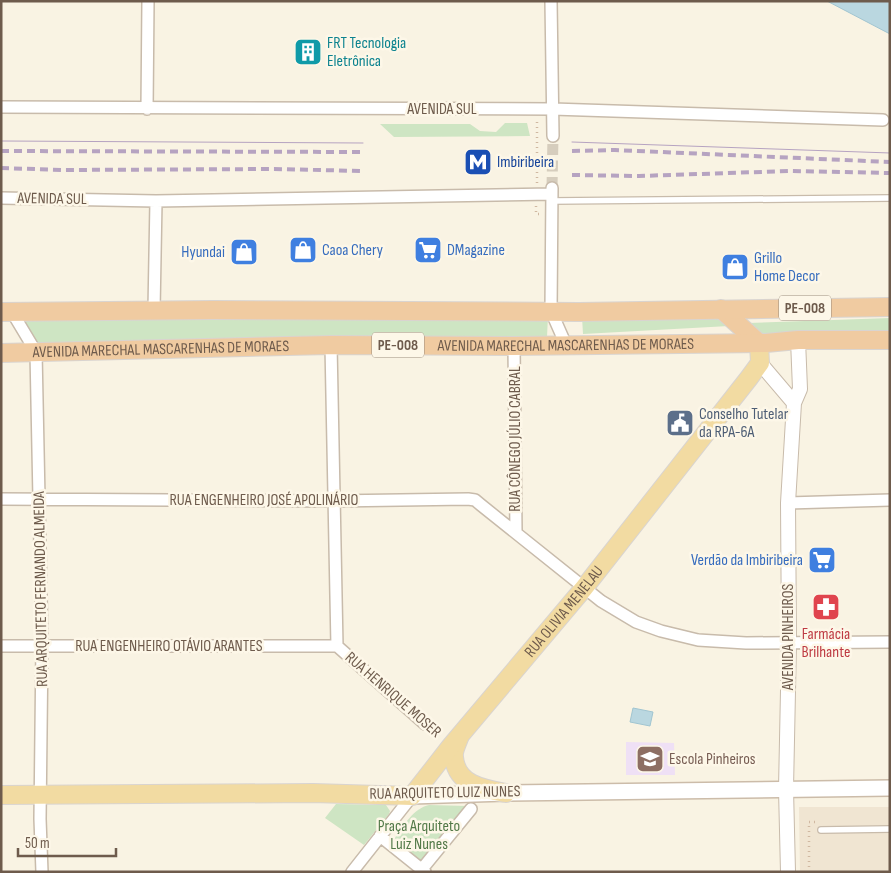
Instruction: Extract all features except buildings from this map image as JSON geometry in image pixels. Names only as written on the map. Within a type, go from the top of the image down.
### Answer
[{"type":"highway","name":"AVENIDA MARECHAL MASCARENHAS DE MORAES","points":[[7,312],[154,310],[551,311],[890,307]]},
{"type":"highway","points":[[721,309],[759,343]]},
{"type":"highway","name":"AVENIDA MARECHAL MASCARENHAS DE MORAES","points":[[1,353],[330,345],[514,346],[890,340]]},
{"type":"main road","points":[[759,343],[760,363]]},
{"type":"main road","name":"RUA OLIVIA MENELAU","points":[[412,796],[460,735],[584,588],[760,363]]},
{"type":"main road","points":[[460,735],[454,757],[457,768],[464,778],[480,788],[506,793]]},
{"type":"main road","name":"RUA ARQUITETO LUIZ NUNES","points":[[1,795],[313,793],[412,796],[786,788],[890,788]]},
{"type":"street","points":[[147,109],[148,1]]},
{"type":"street","points":[[552,1],[553,136]]},
{"type":"street","name":"AVENIDA SUL","points":[[1,107],[553,109],[883,120]]},
{"type":"street","points":[[552,195],[551,311],[566,345]]},
{"type":"street","name":"AVENIDA SUL","points":[[1,198],[156,201],[552,195]]},
{"type":"street","points":[[154,310],[156,201]]},
{"type":"street","name":"RUA ARQUITETO FERNANDO ALMEIDA","points":[[7,312],[36,352],[42,646],[40,795],[42,872]]},
{"type":"street","name":"AVENIDA PINHEIROS","points":[[788,872],[786,788],[789,642],[788,503],[794,403],[800,389],[798,340]]},
{"type":"street","name":"RUA HENRIQUE MOSER","points":[[330,345],[337,646],[425,724]]},
{"type":"street","name":"RUA CÔNEGO JÚLIO CABRAL","points":[[514,346],[516,532]]},
{"type":"street","points":[[760,363],[794,403]]},
{"type":"street","name":"RUA ENGENHEIRO JOSÉ APOLINÁRIO","points":[[1,499],[333,501],[468,498],[475,500],[601,601],[636,622],[661,631],[698,640],[746,643],[890,642]]},
{"type":"street","points":[[788,503],[890,500]]},
{"type":"street","name":"RUA ENGENHEIRO OTÁVIO ARANTES","points":[[1,646],[337,646]]},
{"type":"street","name":"RUA OLIVIA MENELAU","points":[[352,872],[412,796]]},
{"type":"street","points":[[380,836],[423,870],[471,809]]},
{"type":"lane","points":[[552,195],[890,198]]},
{"type":"lane","points":[[821,830],[890,829]]},
{"type":"path","points":[[537,109],[536,214],[552,214]]},
{"type":"path","points":[[809,822],[809,872]]},
{"type":"shaded area","name":"Escola Pinheiros","points":[[626,742],[674,743],[675,775],[626,775]]},
{"type":"shaded area","points":[[799,807],[890,807],[890,872],[800,872]]},
{"type":"green space","points":[[505,123],[527,123],[530,136],[394,137],[380,124],[470,124],[480,131],[496,132]]},
{"type":"green space","points":[[717,315],[729,326],[583,334],[582,317]]},
{"type":"green space","points":[[548,316],[547,337],[36,345],[23,320]]},
{"type":"green space","points":[[890,318],[890,333],[756,337],[747,323]]},
{"type":"green space","name":"Praça Arquiteto Luiz Nunes","points":[[336,804],[386,805],[390,811],[364,845],[325,818]]},
{"type":"green space","name":"Praça Arquiteto Luiz Nunes","points":[[429,805],[467,806],[420,860],[397,844],[395,838],[405,823],[418,810]]},
{"type":"water","points":[[827,1],[890,1],[890,34]]},
{"type":"water","points":[[633,708],[653,712],[650,726],[630,722]]},
{"type":"tunnel","points":[[552,188],[553,136]]},
{"type":"tram line","points":[[1,141],[363,143]]},
{"type":"tram line","points":[[572,142],[890,153]]},
{"type":"railway","points":[[572,151],[615,150],[890,162]]},
{"type":"railway","points":[[1,151],[363,152]]},
{"type":"railway","points":[[1,168],[363,171]]},
{"type":"railway","points":[[572,175],[639,176],[789,171],[890,173]]},
{"type":"place","name":"FRT Tecnologia Eletrônica","points":[[308,52]]},
{"type":"place","name":"Imbiribeira","points":[[478,162]]},
{"type":"place","name":"Caoa Chery","points":[[303,250]]},
{"type":"place","name":"DMagazine","points":[[428,250]]},
{"type":"place","name":"Hyundai","points":[[244,252]]},
{"type":"place","name":"Grillo Home Decor","points":[[735,267]]},
{"type":"place","name":"Conselho Tutelar da RPA-6A","points":[[680,423]]},
{"type":"place","name":"Verdão da Imbiribeira","points":[[822,560]]},
{"type":"place","name":"Farmácia Brilhante","points":[[826,607]]},
{"type":"place","name":"Escola Pinheiros","points":[[650,759]]}]
